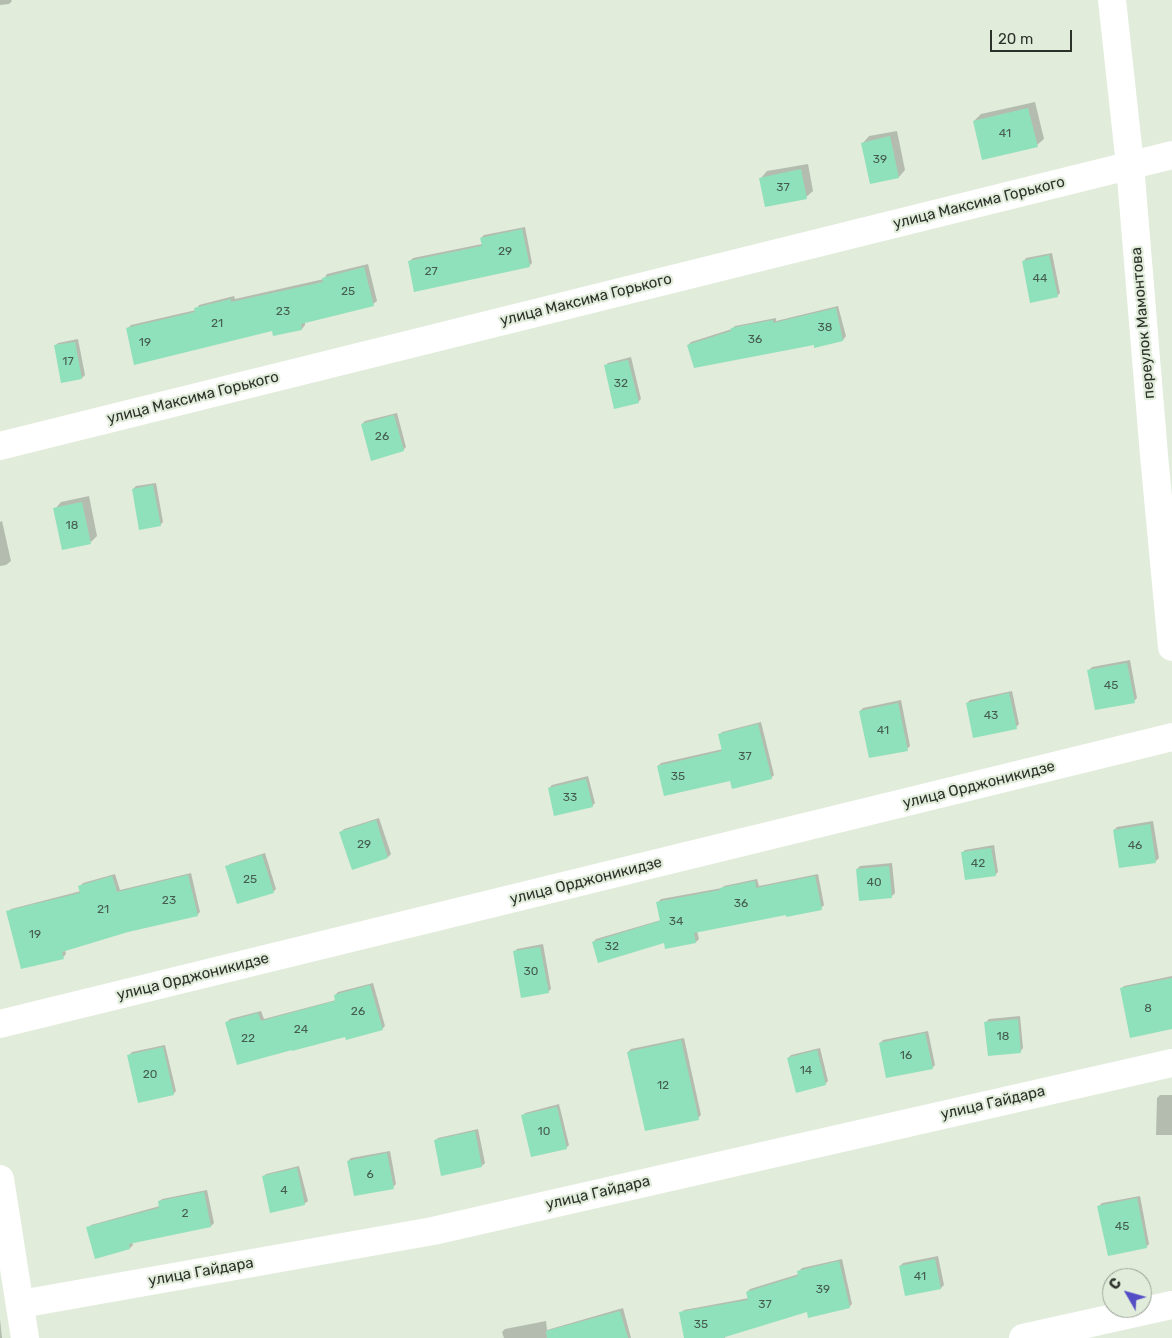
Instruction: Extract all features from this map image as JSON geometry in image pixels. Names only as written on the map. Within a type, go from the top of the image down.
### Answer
[{"type":"street","name":"переулок Мамонтова","points":[[1112,0],[1163,453],[1172,647]]},
{"type":"street","name":"улица Максима Горького","points":[[0,446],[1172,155]]},
{"type":"street","name":"улица Орджоникидзе","points":[[0,1024],[1172,738]]},
{"type":"street","name":"улица Гайдара","points":[[21,1304],[433,1231],[1172,1063]]},
{"type":"street","points":[[0,1178],[25,1338]]},
{"type":"street","points":[[1023,1338],[1172,1306]]},
{"type":"building","points":[[1028,108],[1038,147],[982,160],[973,121]]},
{"type":"building","points":[[890,136],[899,178],[870,184],[861,143]]},
{"type":"building","points":[[801,169],[807,199],[765,207],[759,178]]},
{"type":"building","points":[[522,229],[530,267],[414,292],[408,261],[482,246],[480,238]]},
{"type":"building","points":[[1049,255],[1058,297],[1030,303],[1022,261]]},
{"type":"building","points":[[364,267],[374,306],[301,324],[302,330],[273,336],[272,331],[134,365],[126,328],[195,312],[194,308],[231,299],[231,302],[323,282],[322,278]]},
{"type":"building","points":[[836,308],[843,341],[814,348],[814,345],[694,368],[687,345],[731,331],[731,328],[773,320],[773,323]]},
{"type":"building","points":[[75,342],[82,379],[61,383],[54,345]]},
{"type":"building","points":[[628,360],[639,403],[614,409],[604,365]]},
{"type":"building","points":[[394,415],[404,451],[371,461],[361,424]]},
{"type":"building","points":[[153,485],[161,526],[139,530],[132,489]]},
{"type":"building","points":[[82,502],[91,544],[62,550],[53,508]]},
{"type":"building","points":[[1127,663],[1135,703],[1095,710],[1087,670]]},
{"type":"building","points":[[1009,693],[1017,729],[973,738],[966,703]]},
{"type":"building","points":[[898,703],[908,751],[869,758],[859,711]]},
{"type":"building","points":[[758,724],[772,779],[732,789],[730,781],[664,796],[657,766],[722,751],[718,734]]},
{"type":"building","points":[[586,779],[593,807],[554,816],[548,788]]},
{"type":"building","points":[[376,820],[388,858],[352,870],[339,832]]},
{"type":"building","points":[[1150,824],[1156,863],[1119,868],[1113,830]]},
{"type":"building","points":[[991,848],[996,876],[965,880],[961,852]]},
{"type":"building","points":[[262,855],[274,893],[237,904],[225,866]]},
{"type":"building","points":[[889,866],[892,898],[859,901],[856,869]]},
{"type":"building","points":[[188,875],[198,916],[128,932],[62,952],[64,959],[21,969],[6,911],[80,893],[78,886],[112,876],[117,892]]},
{"type":"building","points":[[815,876],[822,910],[694,933],[696,943],[665,949],[664,943],[598,963],[592,942],[660,921],[656,902],[720,890],[720,888],[755,881],[756,888]]},
{"type":"building","points":[[540,947],[549,993],[521,998],[513,951]]},
{"type":"building","points":[[1172,978],[1172,1029],[1130,1038],[1120,988]]},
{"type":"building","points":[[370,985],[383,1030],[346,1040],[345,1037],[237,1065],[225,1022],[258,1013],[261,1021],[335,1001],[334,995]]},
{"type":"building","points":[[1018,1019],[1021,1053],[988,1056],[984,1022]]},
{"type":"building","points":[[925,1033],[933,1069],[886,1078],[879,1043]]},
{"type":"building","points":[[681,1040],[699,1120],[645,1131],[627,1052]]},
{"type":"building","points":[[163,1047],[174,1095],[138,1103],[127,1055]]},
{"type":"building","points":[[817,1050],[826,1085],[796,1093],[787,1058]]},
{"type":"building","points":[[557,1107],[567,1149],[531,1157],[521,1115]]},
{"type":"building","points":[[475,1131],[482,1167],[441,1176],[434,1140]]},
{"type":"building","points":[[387,1153],[394,1189],[354,1196],[347,1161]]},
{"type":"building","points":[[297,1168],[305,1205],[270,1213],[262,1176]]},
{"type":"building","points":[[204,1192],[211,1227],[129,1244],[130,1249],[95,1259],[86,1227],[159,1208],[158,1201]]},
{"type":"building","points":[[1137,1198],[1147,1248],[1108,1256],[1097,1206]]},
{"type":"building","points":[[935,1259],[941,1289],[905,1296],[899,1266]]},
{"type":"building","points":[[839,1261],[850,1308],[808,1318],[807,1312],[722,1338],[684,1338],[679,1312],[748,1300],[746,1292],[798,1276],[797,1271]]},
{"type":"building","points":[[620,1311],[628,1338],[547,1338],[546,1331]]}]
